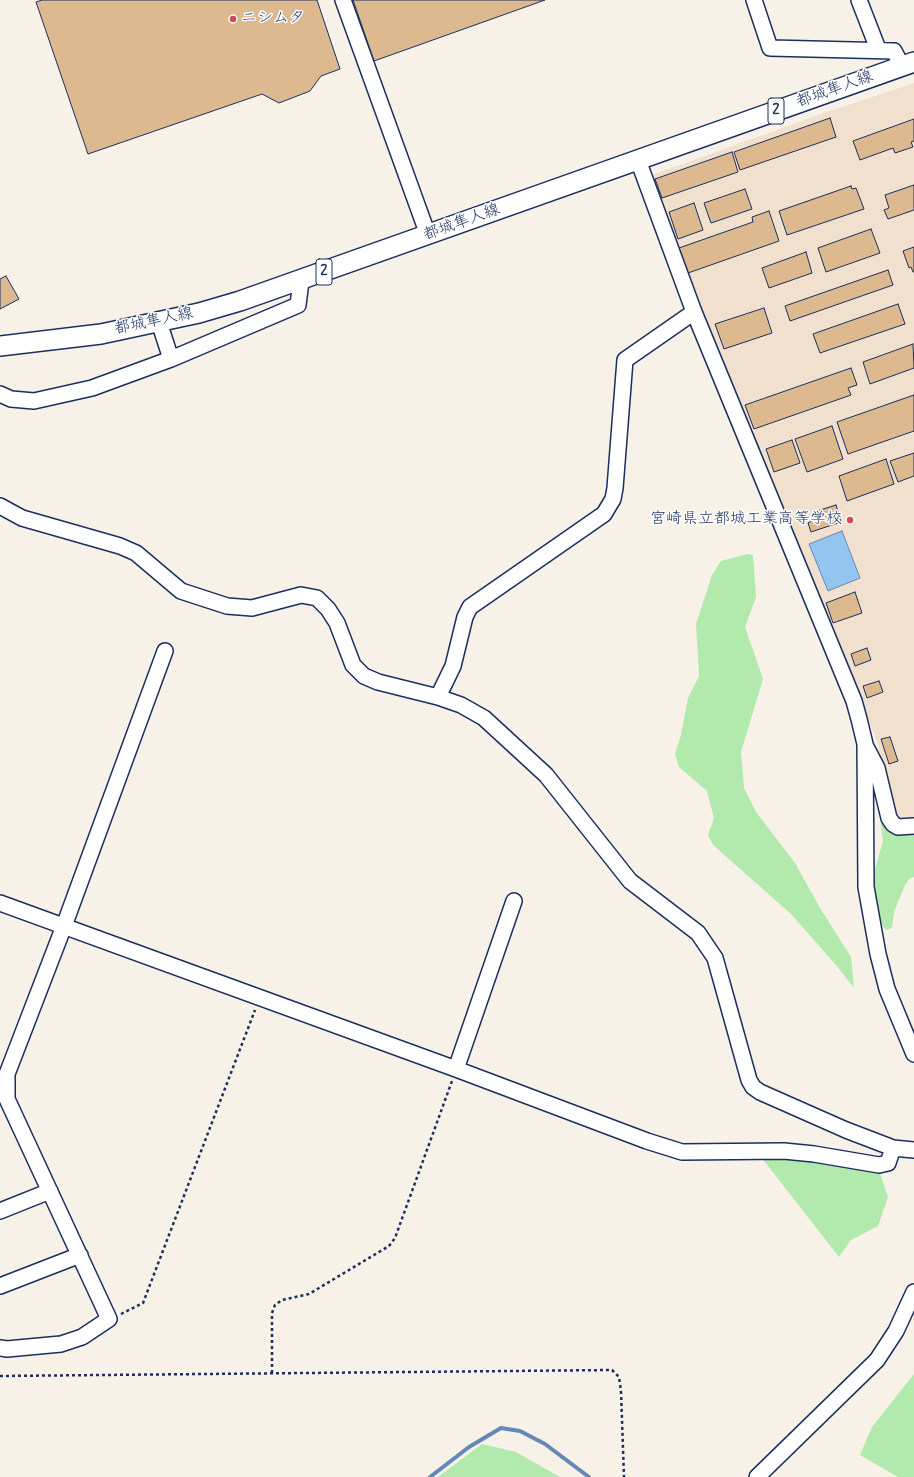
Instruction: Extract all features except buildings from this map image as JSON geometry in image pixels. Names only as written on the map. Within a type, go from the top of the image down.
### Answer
[{"type":"main road","name":"都城隼人線","points":[[0,346],[68,339],[159,322],[240,301],[428,236],[908,64]]},
{"type":"street","points":[[343,0],[428,236]]},
{"type":"street","points":[[754,0],[770,48],[878,49],[894,51],[908,64]]},
{"type":"street","points":[[859,0],[878,49]]},
{"type":"street","points":[[638,160],[694,312],[854,701],[865,744],[877,768],[889,818],[893,824],[898,827],[914,826]]},
{"type":"street","points":[[0,394],[12,400],[34,401],[92,388],[171,359],[298,305],[301,281]]},
{"type":"street","points":[[438,696],[453,666],[465,617],[470,607],[604,514],[613,499],[615,488],[625,360],[694,312]]},
{"type":"street","points":[[159,322],[171,359]]},
{"type":"street","points":[[0,506],[22,518],[120,546],[136,553],[181,591],[227,606],[252,608],[301,595],[317,598],[328,609],[337,623],[353,664],[364,676],[378,682],[438,696],[460,705],[484,718],[530,758],[561,792],[630,881],[698,933],[715,958],[749,1080],[753,1087],[774,1098],[893,1148],[914,1150]]},
{"type":"street","points":[[0,1348],[7,1349],[61,1344],[82,1337],[109,1319],[7,1099],[7,1074],[64,926],[166,651]]},
{"type":"street","points":[[865,744],[866,887],[878,954],[887,989],[914,1054]]},
{"type":"street","points":[[456,1069],[514,901]]},
{"type":"street","points":[[0,903],[456,1069],[647,1141],[682,1152],[784,1151],[814,1154],[879,1165],[888,1163],[893,1148]]},
{"type":"street","points":[[0,1211],[50,1191]]},
{"type":"street","points":[[0,1286],[80,1255]]},
{"type":"street","points":[[757,1477],[877,1360],[896,1331],[914,1292]]},
{"type":"path","points":[[109,1319],[143,1303],[260,997]]},
{"type":"path","points":[[272,1373],[272,1313],[275,1305],[282,1300],[309,1294],[389,1246],[396,1238],[456,1069]]},
{"type":"path","points":[[0,1376],[612,1370],[619,1377],[622,1391],[624,1477]]},
{"type":"shaded area","name":"宮崎県立都城工業高等学校","points":[[914,83],[914,823],[899,824],[891,810],[877,741],[695,299],[652,175],[818,115]]},
{"type":"green space","points":[[747,554],[753,555],[756,597],[745,627],[763,679],[741,752],[744,788],[756,812],[795,863],[820,908],[851,957],[854,988],[836,965],[791,914],[713,845],[708,835],[714,818],[707,791],[679,767],[675,754],[681,735],[688,698],[699,676],[696,624],[712,575],[721,561]]},
{"type":"green space","points":[[875,778],[886,820],[914,829],[914,877],[910,878],[905,885],[894,912],[892,928],[886,930],[877,918],[872,879],[883,841]]},
{"type":"green space","points":[[761,1157],[801,1159],[879,1170],[888,1197],[878,1226],[851,1240],[839,1257]]},
{"type":"green space","points":[[914,1374],[914,1477],[898,1477],[860,1455],[872,1427]]},
{"type":"green space","points":[[482,1444],[516,1452],[560,1477],[438,1477]]},
{"type":"water","points":[[842,531],[860,578],[828,591],[809,544]]},
{"type":"waterway","points":[[430,1477],[469,1447],[501,1428],[520,1431],[545,1444],[589,1477]]},
{"type":"place","name":"ニシムタ","points":[[233,19]]},
{"type":"place","name":"宮崎県立都城工業高等学校","points":[[850,520]]}]
